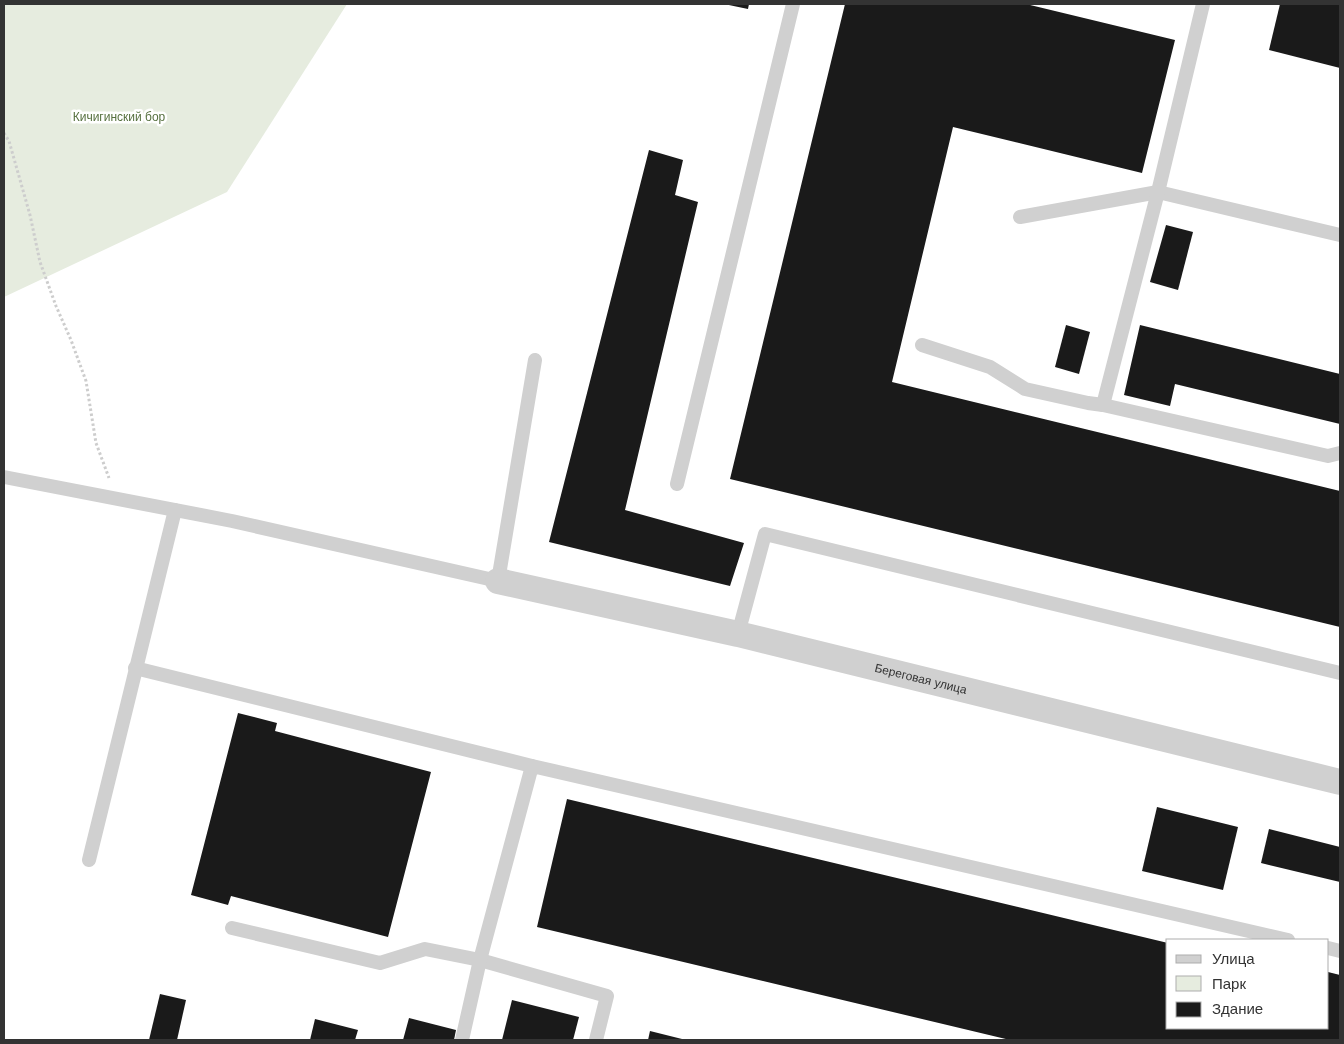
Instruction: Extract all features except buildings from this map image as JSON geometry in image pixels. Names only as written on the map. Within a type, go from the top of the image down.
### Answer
[{"type":"street","name":"Береговая улица","points":[[498,581],[738,634],[1340,782]]},
{"type":"lane","points":[[677,484],[793,4]]},
{"type":"lane","points":[[1104,405],[1203,4]]},
{"type":"lane","points":[[1020,217],[1158,192],[1340,235]]},
{"type":"lane","points":[[922,345],[990,367],[1025,389],[1328,456],[1340,453]]},
{"type":"lane","points":[[4,477],[232,521],[498,581],[535,360]]},
{"type":"lane","points":[[88,860],[174,510]]},
{"type":"lane","points":[[738,634],[765,534],[1340,673]]},
{"type":"lane","points":[[135,668],[532,766],[1284,939]]},
{"type":"lane","points":[[462,1040],[480,960],[532,766]]},
{"type":"lane","points":[[232,928],[380,963],[425,949],[480,960],[607,996],[596,1040]]},
{"type":"path","points":[[4,133],[9,141],[30,215],[40,262],[86,381],[96,443],[117,500]]},
{"type":"green space","name":"Кичигинский бор","points":[[4,4],[347,4],[227,192],[4,297]]}]
